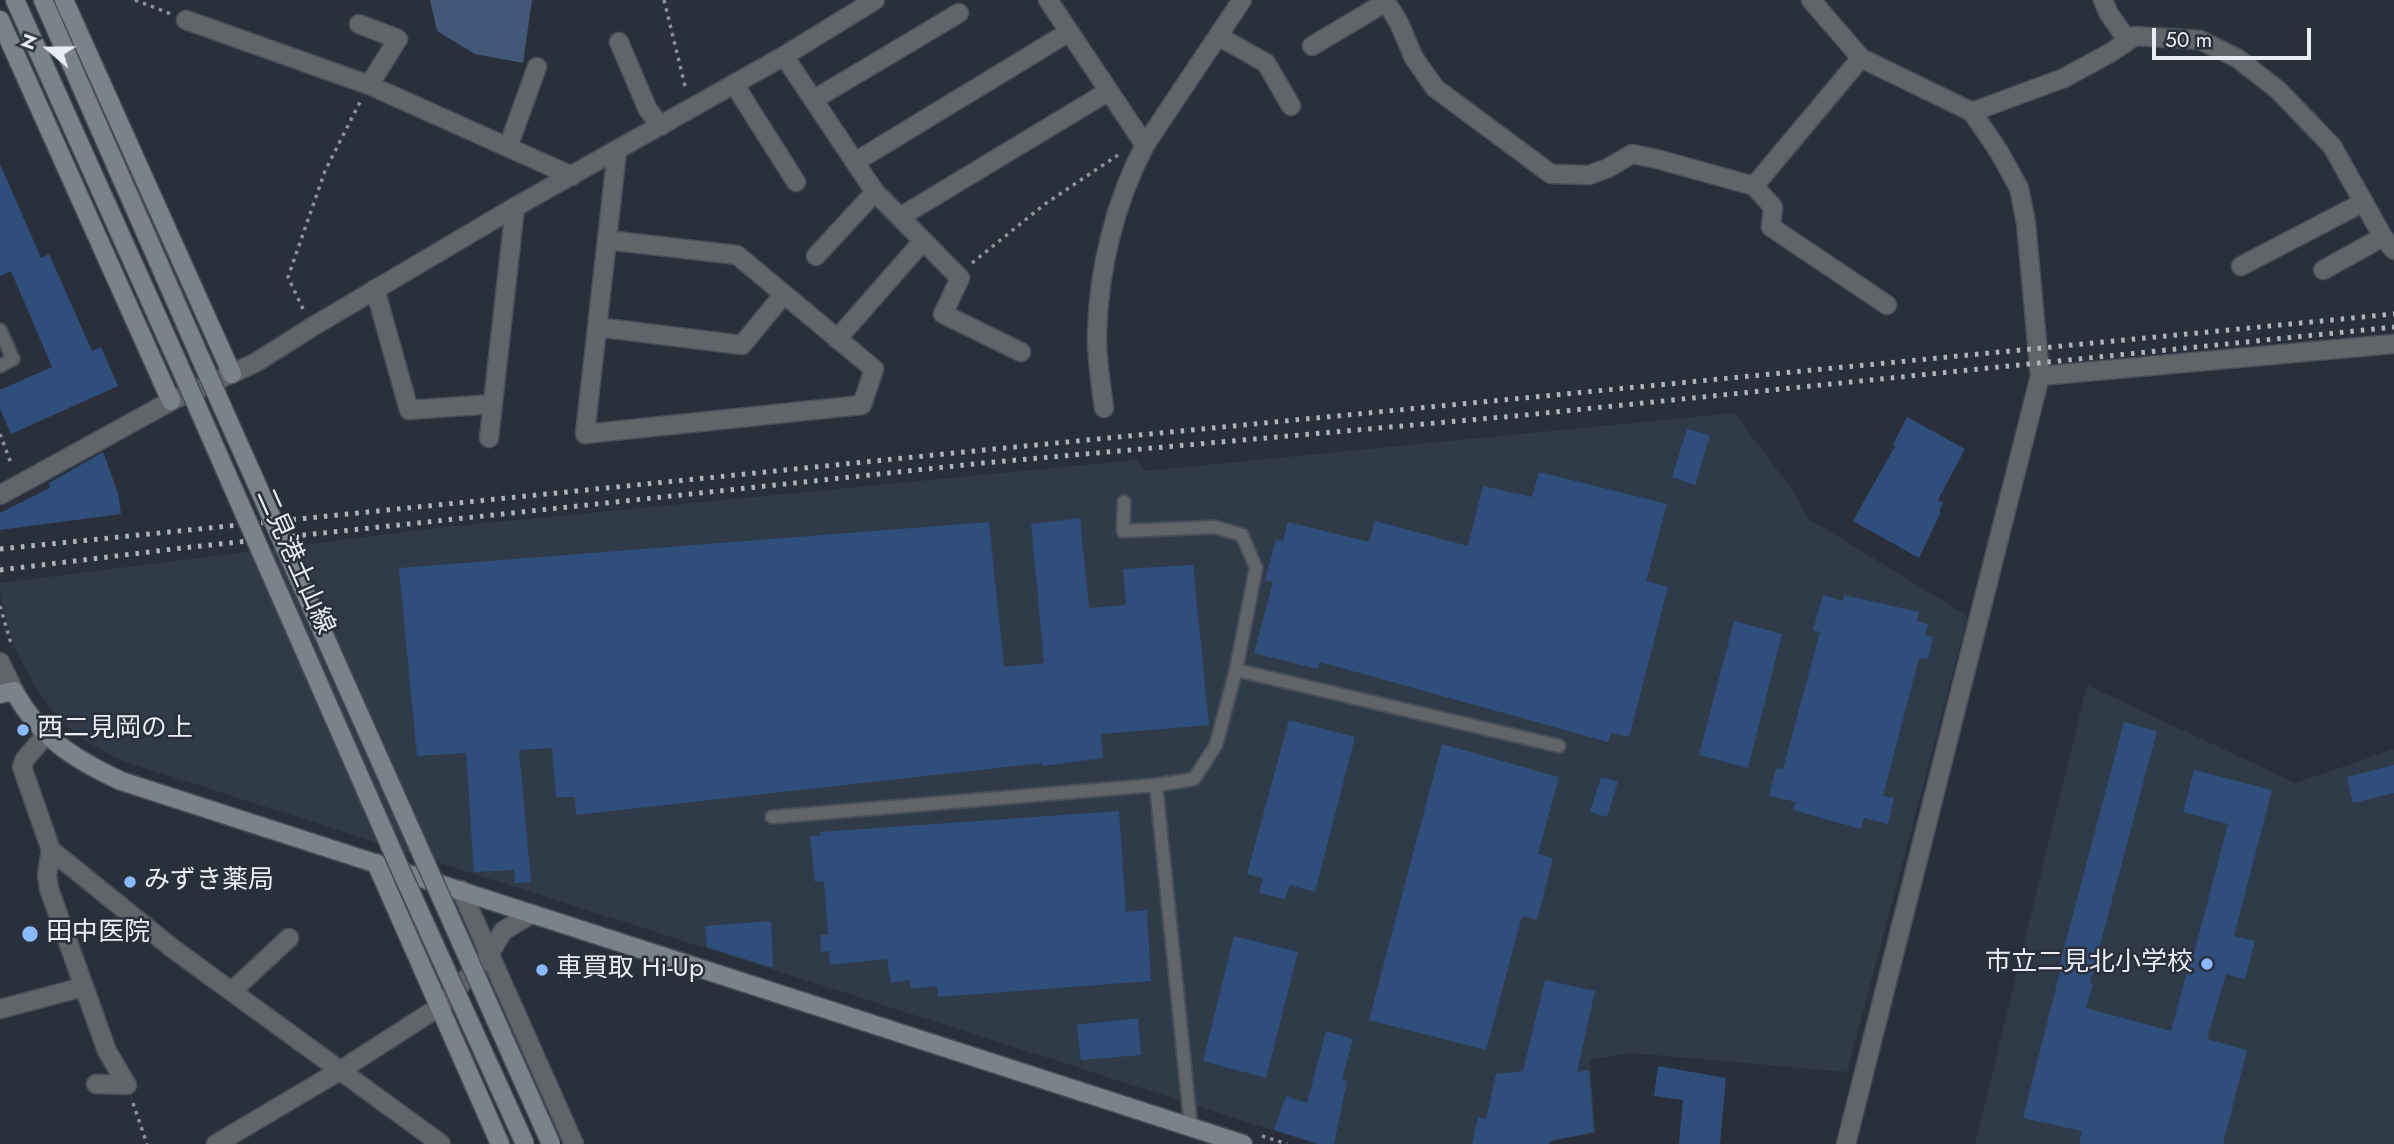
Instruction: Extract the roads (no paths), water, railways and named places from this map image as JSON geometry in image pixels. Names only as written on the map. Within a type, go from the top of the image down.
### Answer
[{"type":"main road","name":"二見港土山線","points":[[15,0],[396,860],[525,1144]]},
{"type":"main road","name":"二見港土山線","points":[[43,0],[551,1144]]},
{"type":"main road","points":[[64,0],[232,374]]},
{"type":"main road","points":[[0,20],[171,401]]},
{"type":"main road","points":[[7,693],[46,735],[80,761],[121,781],[1242,1144]]},
{"type":"main road","points":[[376,863],[500,1144]]},
{"type":"street","points":[[0,495],[171,401],[255,363],[515,207],[734,85],[876,0]]},
{"type":"street","points":[[1048,0],[1143,142]]},
{"type":"street","points":[[1104,408],[1096,334],[1106,248],[1143,142],[1242,0]]},
{"type":"street","points":[[1811,0],[1861,58],[1972,112],[1998,150],[2019,188],[2026,223],[2040,376],[1846,1144]]},
{"type":"street","points":[[2103,0],[2109,14],[2128,41]]},
{"type":"street","points":[[1312,46],[1385,1],[1399,23],[1414,58],[1435,88],[1551,174],[1589,175],[1632,155],[1657,159],[1755,186],[1773,207],[1771,227],[1887,305]]},
{"type":"street","points":[[813,100],[959,13]]},
{"type":"street","points":[[186,20],[369,85],[572,176]]},
{"type":"street","points":[[359,24],[398,39],[369,85]]},
{"type":"street","points":[[855,162],[1069,32]]},
{"type":"street","points":[[1218,36],[1266,63],[1291,106]]},
{"type":"street","points":[[1972,112],[2064,78],[2135,36],[2200,40],[2237,58],[2278,90],[2332,146],[2389,244],[2323,270]]},
{"type":"street","points":[[619,42],[648,110],[661,126]]},
{"type":"street","points":[[784,56],[875,192],[960,278],[943,314],[1021,352]]},
{"type":"street","points":[[1755,186],[1861,58]]},
{"type":"street","points":[[508,147],[537,67]]},
{"type":"street","points":[[734,85],[796,182]]},
{"type":"street","points":[[900,217],[1109,91]]},
{"type":"street","points":[[607,240],[737,255],[874,369],[862,405],[585,434],[617,151]]},
{"type":"street","points":[[816,256],[875,192]]},
{"type":"street","points":[[2241,266],[2364,202]]},
{"type":"street","points":[[489,438],[515,207]]},
{"type":"street","points":[[837,339],[923,241]]},
{"type":"street","points":[[375,289],[409,410],[493,404]]},
{"type":"street","points":[[597,327],[742,345],[784,294]]},
{"type":"street","points":[[2040,376],[2394,344]]},
{"type":"street","points":[[7,693],[8,658]]},
{"type":"street","points":[[46,735],[25,759],[22,767],[51,850],[47,875],[49,889],[107,1051],[127,1084],[96,1084]]},
{"type":"street","points":[[51,850],[172,948],[441,1144]]},
{"type":"street","points":[[461,890],[574,1144]]},
{"type":"street","points":[[216,1144],[341,1070],[439,1007],[489,955],[503,931],[531,914]]},
{"type":"street","points":[[232,991],[289,938]]},
{"type":"street","points":[[0,1009],[83,987]]},
{"type":"lane","points":[[0,330],[13,359],[0,366]]},
{"type":"lane","points":[[772,817],[1156,785],[1194,779],[1216,745],[1236,670],[1256,568],[1242,535],[1215,527],[1122,531],[1124,502]]},
{"type":"lane","points":[[1236,670],[1559,747]]},
{"type":"lane","points":[[1156,785],[1191,1128]]},
{"type":"railway","points":[[0,549],[984,450],[2394,314]]},
{"type":"railway","points":[[0,570],[182,548],[983,463],[1515,416],[2394,327]]},
{"type":"place","name":"西二見岡の上","points":[[23,730]]},
{"type":"place","name":"みずき薬局","points":[[130,882]]},
{"type":"place","name":"田中医院","points":[[30,934]]},
{"type":"place","name":"市立二見北小学校","points":[[2207,964]]},
{"type":"place","name":"車買取 Hi-Up","points":[[542,970]]}]
